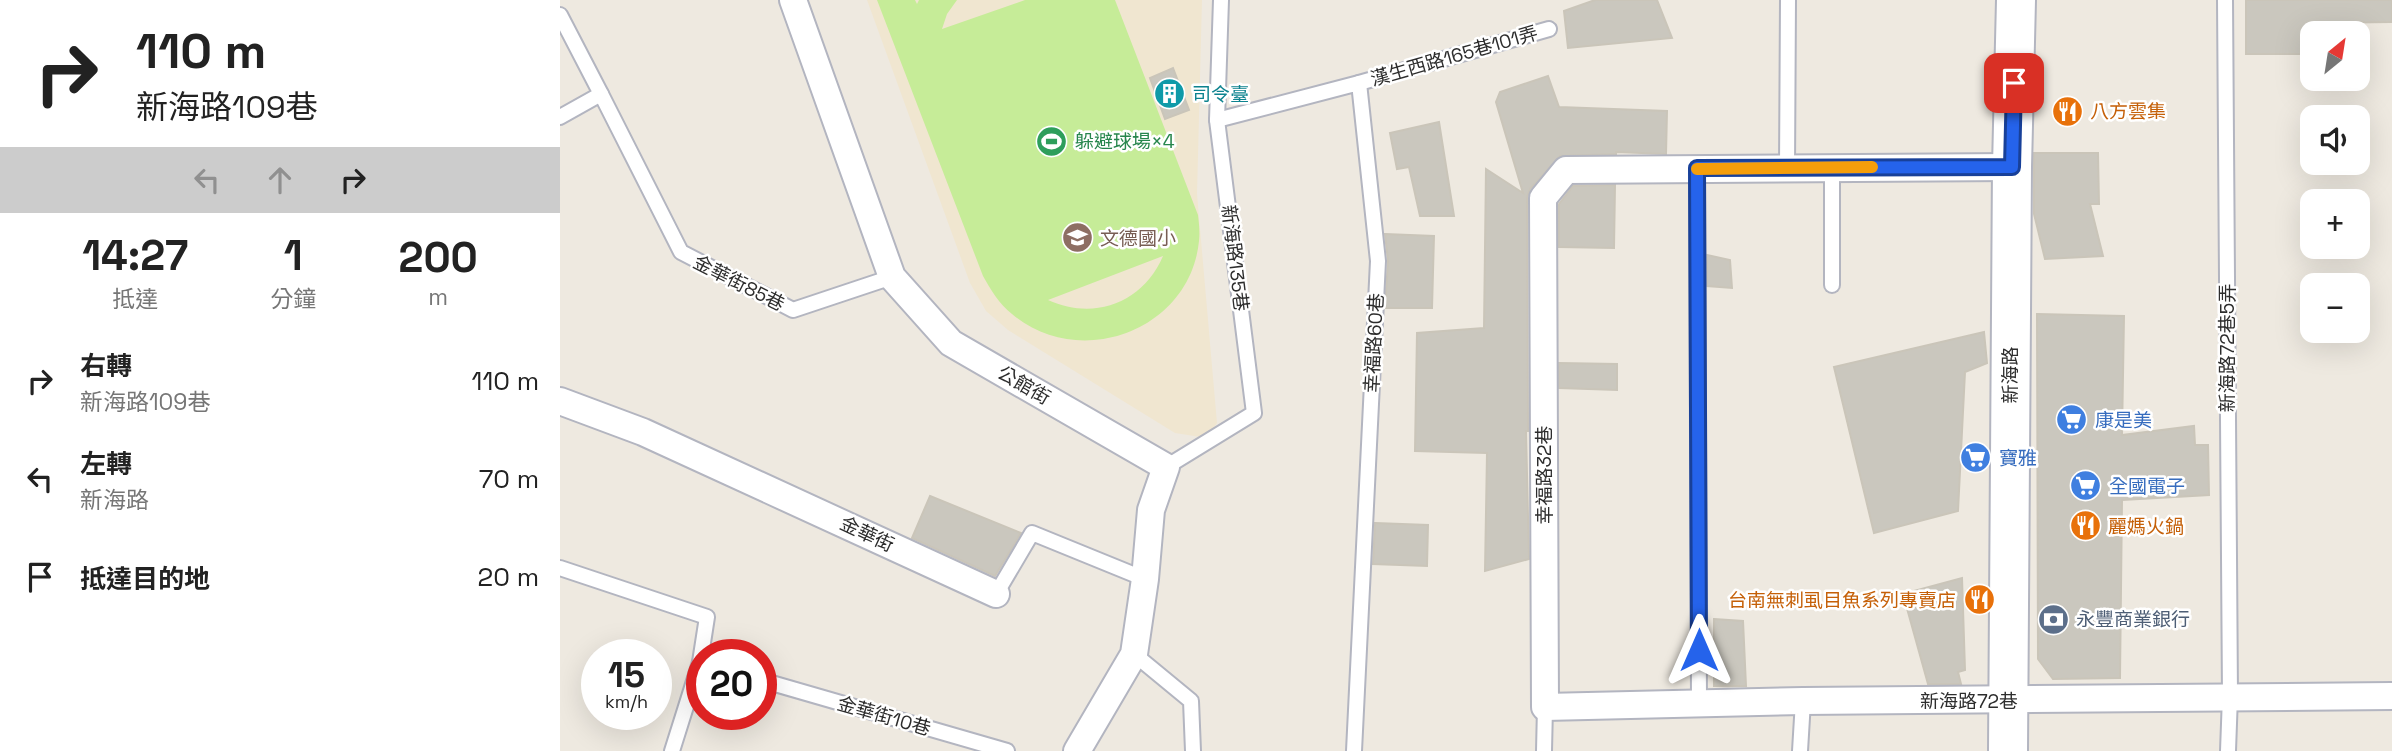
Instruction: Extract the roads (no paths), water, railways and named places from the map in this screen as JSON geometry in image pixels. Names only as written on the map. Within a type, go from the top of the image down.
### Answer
[{"type":"street","name":"公館街","points":[[793,0],[892,277],[951,343],[1166,467]]},
{"type":"street","name":"新海路","points":[[2008,751],[2012,167],[2016,0]]},
{"type":"street","points":[[1697,168],[2012,167]]},
{"type":"street","name":"幸福路32巷","points":[[1545,707],[1543,198],[1566,170],[1697,168]]},
{"type":"street","name":"金華街","points":[[560,401],[643,432],[996,594]]},
{"type":"street","points":[[1077,751],[1134,654],[1145,579],[1151,510],[1166,467]]},
{"type":"street","name":"新海路72巷","points":[[1545,707],[1803,701],[2392,695]]},
{"type":"lane","name":"新海路135巷","points":[[1166,467],[1254,413],[1217,120],[1222,0]]},
{"type":"lane","points":[[1787,168],[1788,0]]},
{"type":"lane","name":"新海路72巷5弄","points":[[2225,0],[2230,696],[2228,751]]},
{"type":"lane","name":"金華街85巷","points":[[560,15],[681,253],[793,310],[892,277]]},
{"type":"lane","name":"漢生西路165巷101弄","points":[[1359,83],[1549,29]]},
{"type":"lane","points":[[1217,120],[1359,83]]},
{"type":"lane","name":"幸福路60巷","points":[[1354,751],[1378,261],[1359,83]]},
{"type":"lane","points":[[560,117],[601,93]]},
{"type":"lane","points":[[1832,167],[1832,285]]},
{"type":"lane","points":[[1697,168],[1699,703]]},
{"type":"lane","name":"金華街","points":[[996,594],[1032,533],[1145,579]]},
{"type":"lane","points":[[560,568],[707,617],[704,639]]},
{"type":"lane","points":[[1134,654],[1191,701],[1193,751]]},
{"type":"lane","name":"金華街10巷","points":[[777,685],[1007,751]]},
{"type":"lane","points":[[1800,751],[1803,701]]},
{"type":"lane","name":"幸福路32巷","points":[[1544,751],[1545,707]]},
{"type":"lane","points":[[672,751],[686,709]]},
{"type":"place","name":"司令臺","points":[[1169,94]]},
{"type":"place","name":"八方雲集","points":[[2067,111]]},
{"type":"place","name":"躲避球場×4","points":[[1052,141]]},
{"type":"place","name":"文德國小","points":[[1077,238]]},
{"type":"place","name":"康是美","points":[[2072,420]]},
{"type":"place","name":"寶雅","points":[[1976,458]]},
{"type":"place","name":"全國電子","points":[[2086,486]]},
{"type":"place","name":"麗媽火鍋","points":[[2085,526]]},
{"type":"place","name":"台南無刺虱目魚系列專賣店","points":[[1979,600]]},
{"type":"place","name":"永豐商業銀行","points":[[2053,619]]}]
